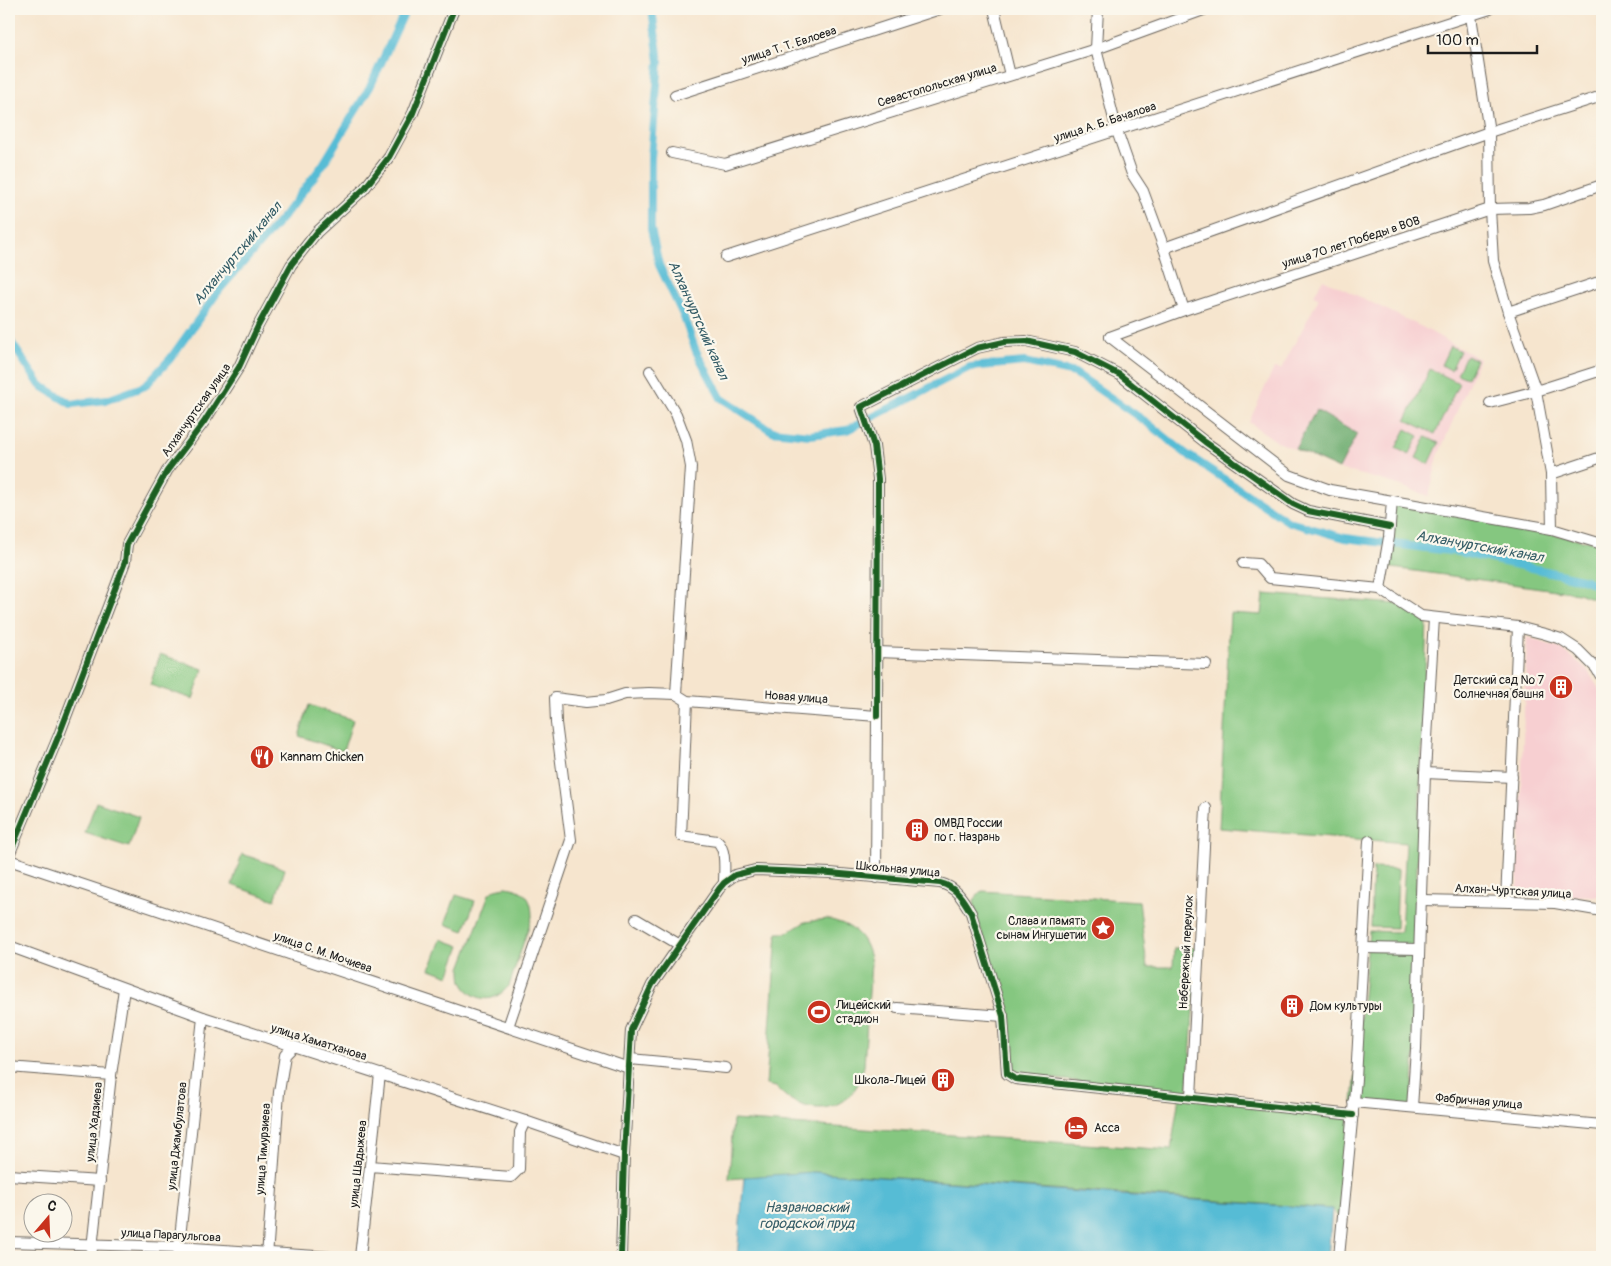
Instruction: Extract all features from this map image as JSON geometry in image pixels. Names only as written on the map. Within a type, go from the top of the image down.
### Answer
[{"type":"street","name":"Алханчуртская улица","points":[[9,855],[59,735],[125,562],[127,544],[167,472],[204,422],[240,367],[258,326],[290,265],[317,232],[364,188],[389,157],[413,113],[454,9]]},
{"type":"street","name":"улица Т. Т. Евлоева","points":[[675,95],[940,9]]},
{"type":"street","points":[[994,9],[1010,76]]},
{"type":"street","points":[[1098,9],[1096,49],[1117,131],[1132,174],[1143,192],[1164,248],[1184,310]]},
{"type":"street","name":"Севастопольская улица","points":[[672,153],[725,164],[1096,49],[1206,9]]},
{"type":"street","name":"улица А. Б. Бачалова","points":[[726,258],[1117,131],[1470,12],[1490,9]]},
{"type":"street","points":[[1470,12],[1489,132],[1493,261],[1508,312],[1536,392],[1551,474],[1552,528]]},
{"type":"street","points":[[1164,248],[1489,132],[1602,96]]},
{"type":"street","name":"улица 70 лет Победы в ВОВ","points":[[1392,501],[1330,490],[1289,475],[1110,337],[1184,310],[1490,209],[1544,206],[1602,185]]},
{"type":"street","points":[[1508,312],[1602,282]]},
{"type":"street","points":[[876,878],[878,479],[874,446],[861,407],[977,348],[1004,342],[1026,341],[1075,352],[1120,375],[1205,442],[1293,504],[1308,511],[1390,532]]},
{"type":"street","points":[[1490,403],[1536,392],[1602,370]]},
{"type":"street","points":[[650,371],[676,414],[686,440],[691,467],[676,694]]},
{"type":"street","points":[[1551,474],[1602,458]]},
{"type":"street","points":[[1380,589],[1390,532],[1392,501],[1552,528],[1602,544]]},
{"type":"street","points":[[1243,563],[1258,564],[1270,578],[1380,589],[1421,616],[1529,629],[1560,639],[1578,650],[1596,668],[1602,678]]},
{"type":"street","points":[[1412,1107],[1434,618]]},
{"type":"street","points":[[1506,901],[1518,627]]},
{"type":"street","points":[[877,652],[1206,664]]},
{"type":"street","points":[[508,1027],[572,840],[556,723],[555,698],[565,701],[586,702],[606,700],[625,694],[649,692],[676,694],[686,701],[681,836],[720,843],[723,854],[724,883],[652,985],[631,1030],[621,1257]]},
{"type":"street","name":"Новая улица","points":[[686,701],[877,716]]},
{"type":"street","points":[[1426,773],[1512,777]]},
{"type":"street","name":"Набережный переулок","points":[[1191,1098],[1206,808]]},
{"type":"street","points":[[1339,1257],[1356,1079],[1369,841]]},
{"type":"street","name":"улица С. М. Мочиева","points":[[9,860],[508,1027],[629,1063],[726,1068]]},
{"type":"street","name":"Школьная улица","points":[[724,883],[735,875],[755,870],[792,871],[940,883],[949,886],[962,898],[971,913],[1002,1016],[1007,1074],[1015,1079],[1191,1098]]},
{"type":"street","name":"Алхан-Чуртская улица","points":[[1422,900],[1555,903],[1602,911]]},
{"type":"street","points":[[636,919],[680,945]]},
{"type":"street","name":"улица Хаматханова","points":[[9,946],[203,1017],[624,1155]]},
{"type":"street","points":[[1364,948],[1419,950]]},
{"type":"street","name":"улица Хадзиева","points":[[91,1257],[111,1075],[124,989]]},
{"type":"street","points":[[897,1008],[1002,1016]]},
{"type":"street","name":"улица Джамбулатова","points":[[178,1252],[203,1017]]},
{"type":"street","name":"улица Тимурзиева","points":[[267,1256],[279,1092],[285,1055],[293,1047]]},
{"type":"street","points":[[9,1067],[111,1075]]},
{"type":"street","name":"улица Шадыжева","points":[[360,1257],[380,1074]]},
{"type":"street","points":[[1191,1098],[1353,1114]]},
{"type":"street","name":"Фабричная улица","points":[[1353,1102],[1602,1125]]},
{"type":"street","points":[[370,1166],[511,1177],[519,1169],[520,1132],[525,1121]]},
{"type":"street","points":[[9,1175],[100,1181]]},
{"type":"street","name":"улица Парагульгова","points":[[9,1242],[93,1245],[178,1252],[331,1257]]},
{"type":"shaded area","points":[[1323,279],[1424,328],[1479,359],[1438,456],[1429,496],[1389,482],[1339,469],[1276,441],[1249,422],[1274,368],[1281,369],[1319,298],[1314,295]]},
{"type":"shaded area","points":[[1527,637],[1562,649],[1587,669],[1602,694],[1602,896],[1517,895]]},
{"type":"green space","points":[[1450,346],[1460,351],[1451,370],[1441,365]]},
{"type":"green space","points":[[1466,355],[1476,360],[1467,378],[1457,374]]},
{"type":"green space","points":[[1430,369],[1459,383],[1435,434],[1406,420]]},
{"type":"green space","points":[[1316,410],[1357,434],[1339,469],[1295,449]]},
{"type":"green space","points":[[1406,429],[1419,436],[1409,455],[1396,448]]},
{"type":"green space","points":[[1426,437],[1439,443],[1429,464],[1416,458]]},
{"type":"green space","points":[[1392,501],[1602,544],[1602,602],[1578,593],[1385,567]]},
{"type":"green space","points":[[1264,594],[1398,604],[1427,621],[1414,940],[1420,940],[1412,1107],[1353,1102],[1369,931],[1401,932],[1406,843],[1219,828],[1230,613],[1262,615]]},
{"type":"green space","points":[[160,654],[203,669],[193,699],[150,685]]},
{"type":"green space","points":[[309,705],[353,720],[343,751],[299,736]]},
{"type":"green space","points":[[96,802],[139,817],[129,847],[85,833]]},
{"type":"green space","points":[[242,854],[285,869],[275,900],[232,885]]},
{"type":"green space","points":[[1373,868],[1398,869],[1396,928],[1371,927]]},
{"type":"green space","points":[[505,887],[518,890],[526,896],[531,905],[532,917],[509,986],[495,997],[487,999],[474,995],[467,989],[462,981],[461,968],[489,894],[496,889]]},
{"type":"green space","points":[[982,891],[1139,901],[1147,967],[1173,967],[1174,948],[1197,948],[1188,1092],[1025,1076],[1014,1071],[1010,1067],[1007,1019],[975,909],[974,900]]},
{"type":"green space","points":[[456,895],[475,901],[464,931],[445,924]]},
{"type":"green space","points":[[827,919],[845,925],[857,933],[866,946],[871,963],[864,1066],[860,1080],[850,1095],[840,1102],[830,1107],[818,1108],[795,1102],[776,1087],[766,1085],[777,933],[787,933],[805,922]]},
{"type":"green space","points":[[441,939],[460,946],[449,976],[430,969]]},
{"type":"green space","points":[[1179,1096],[1353,1115],[1342,1222],[1332,1209],[814,1172],[729,1179],[733,1120],[1171,1150]]},
{"type":"water","name":"Назрановский городской пруд","points":[[814,1172],[1332,1209],[1328,1257],[737,1257],[744,1177]]},
{"type":"waterway","name":"Алханчуртский канал","points":[[9,339],[40,385],[71,404],[107,400],[145,386],[170,359],[220,289],[283,217],[322,166],[370,87],[406,9]]},
{"type":"waterway","name":"Алханчуртский канал","points":[[652,9],[659,61],[651,158],[651,229],[659,265],[683,315],[696,351],[721,398],[772,431],[810,435],[847,430],[970,367],[1025,362],[1075,373],[1149,424],[1185,453],[1289,522],[1345,538],[1458,552],[1586,580],[1602,589]]},
{"type":"cycle path","points":[[9,855],[59,735],[125,562],[127,544],[167,471],[204,422],[239,367],[258,326],[291,265],[317,232],[364,189],[389,157],[413,113],[454,9]]},
{"type":"cycle path","points":[[877,716],[878,479],[874,446],[861,407],[977,348],[1004,342],[1026,341],[1075,352],[1120,375],[1205,442],[1293,504],[1308,511],[1390,527]]},
{"type":"cycle path","points":[[621,1257],[631,1030],[652,985],[719,889],[735,875],[755,870],[830,873],[940,883],[955,891],[962,898],[971,913],[1003,1016],[1007,1074],[1015,1079],[1353,1115]]},
{"type":"place","name":"Детский сад № 7 Солнечная башня","points":[[1561,687]]},
{"type":"place","name":"Kannam Chicken","points":[[262,757]]},
{"type":"place","name":"ОМВД России по г. Назрань","points":[[917,830]]},
{"type":"place","name":"Слава и память сынам Ингушетии","points":[[1103,928]]},
{"type":"place","name":"Дом культуры","points":[[1292,1006]]},
{"type":"place","name":"Лицейский стадион","points":[[819,1012]]},
{"type":"place","name":"Школа-Лицей","points":[[943,1080]]},
{"type":"place","name":"Асса","points":[[1076,1128]]}]
